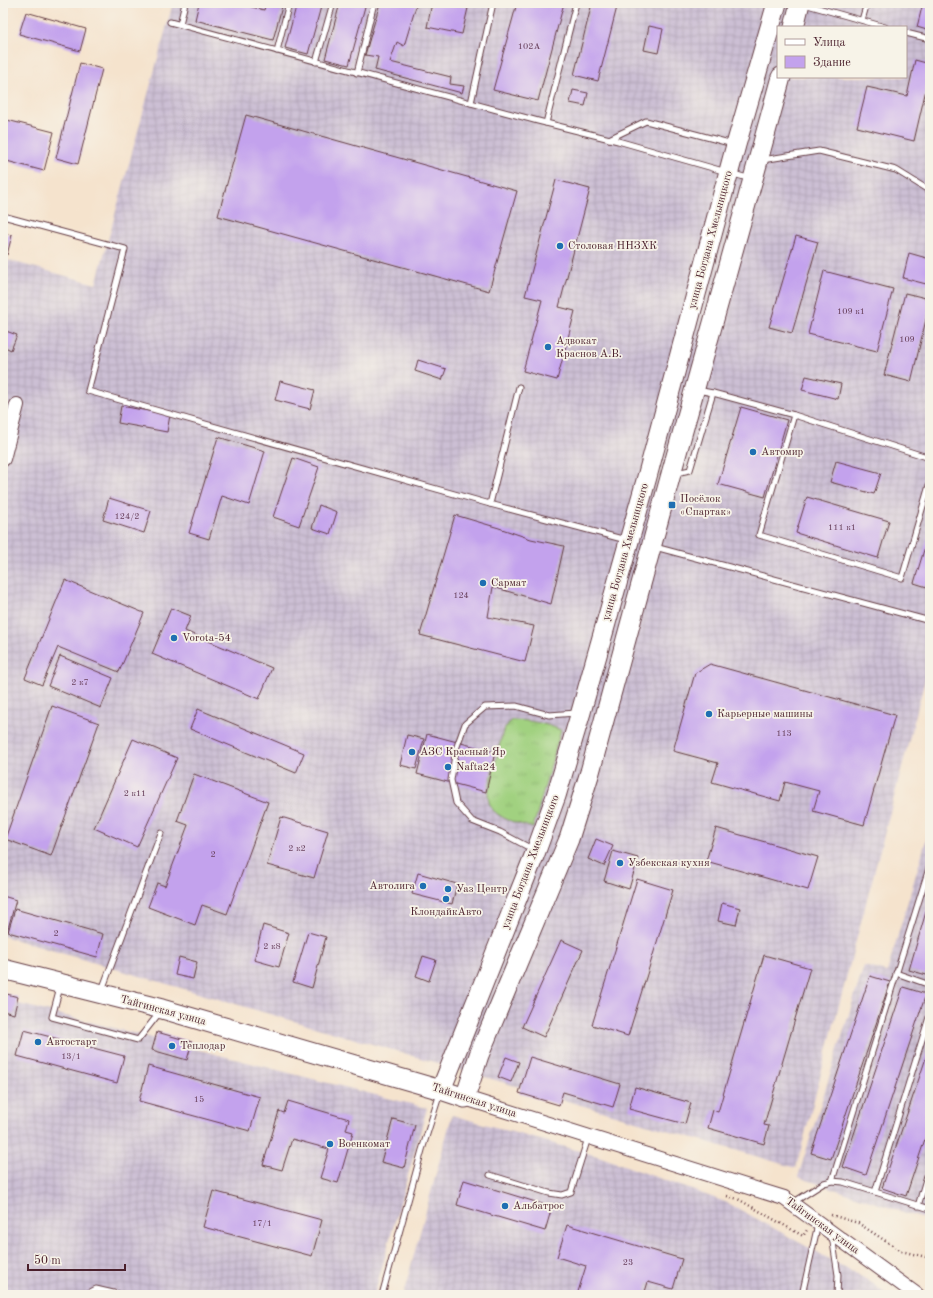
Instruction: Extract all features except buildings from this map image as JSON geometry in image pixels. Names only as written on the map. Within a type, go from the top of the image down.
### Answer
[{"type":"highway","name":"улица Богдана Хмельницкого","points":[[465,1098],[478,1055],[508,988],[569,839],[590,772],[640,543],[647,476],[736,145],[777,3]]},
{"type":"highway","points":[[794,26],[800,3]]},
{"type":"highway","name":"улица Богдана Хмельницкого","points":[[441,1090],[536,851],[565,766],[581,712],[640,543],[671,474],[781,78]]},
{"type":"highway","points":[[565,766],[590,772]]},
{"type":"highway","name":"Тайгинская улица","points":[[3,969],[162,1010],[465,1098]]},
{"type":"main road","points":[[3,459],[17,405]]},
{"type":"main road","name":"Тайгинская улица","points":[[465,1098],[784,1198],[917,1295]]},
{"type":"lane","points":[[180,24],[185,3]]},
{"type":"lane","points":[[277,51],[289,3]]},
{"type":"lane","points":[[316,62],[332,3]]},
{"type":"lane","points":[[357,72],[374,3]]},
{"type":"lane","points":[[470,103],[493,3]]},
{"type":"lane","points":[[546,123],[576,3]]},
{"type":"lane","points":[[800,3],[882,26]]},
{"type":"lane","points":[[862,20],[867,3]]},
{"type":"lane","points":[[170,22],[753,179]]},
{"type":"lane","points":[[907,33],[930,39]]},
{"type":"lane","points":[[608,139],[646,121],[736,145]]},
{"type":"lane","points":[[758,161],[819,151],[896,170],[930,191]]},
{"type":"lane","points":[[3,216],[124,249],[88,391],[490,504],[930,621]]},
{"type":"lane","points":[[490,504],[519,387]]},
{"type":"lane","points":[[695,390],[714,393],[794,415],[930,458]]},
{"type":"lane","points":[[671,474],[690,470],[714,393]]},
{"type":"lane","points":[[794,415],[759,536],[902,578],[930,482]]},
{"type":"lane","points":[[536,851],[500,832],[472,821],[456,803],[451,780],[456,749],[465,724],[485,707],[516,706],[549,715],[581,712]]},
{"type":"lane","points":[[101,994],[161,833]]},
{"type":"lane","points":[[832,1181],[930,865]]},
{"type":"lane","points":[[896,973],[930,985]]},
{"type":"lane","points":[[61,984],[52,1017],[138,1040],[162,1010]]},
{"type":"lane","points":[[875,1192],[930,1014]]},
{"type":"lane","points":[[382,1295],[422,1150],[441,1090]]},
{"type":"lane","points":[[490,1175],[549,1193],[562,1195],[570,1192],[588,1137]]},
{"type":"lane","points":[[918,1206],[930,1166]]},
{"type":"lane","points":[[792,1204],[824,1184],[832,1181],[843,1182],[930,1210]]},
{"type":"lane","points":[[802,1295],[818,1223]]},
{"type":"lane","points":[[831,1232],[838,1275],[837,1295]]},
{"type":"lane","points":[[85,1295],[96,1289],[122,1295]]},
{"type":"shaded area","points":[[173,3],[930,3],[930,661],[796,1168],[3,936],[3,259],[96,284]]},
{"type":"shaded area","points":[[930,827],[930,1221],[798,1177],[864,966],[887,972]]},
{"type":"shaded area","points":[[3,1000],[427,1108],[374,1295],[3,1295]]},
{"type":"shaded area","points":[[452,1115],[601,1157],[728,1203],[871,1282],[887,1295],[403,1295]]},
{"type":"green space","points":[[511,720],[537,722],[561,730],[533,828],[507,820],[491,808],[489,801],[488,792],[503,731]]},
{"type":"place","name":"Столовая ННЗХК","points":[[560,246]]},
{"type":"place","name":"Адвокат Краснов А.В.","points":[[548,347]]},
{"type":"place","name":"Автомир","points":[[753,452]]},
{"type":"place","name":"Посёлок «Спартак»","points":[[672,505]]},
{"type":"place","name":"Сармат","points":[[483,583]]},
{"type":"place","name":"Vorota-54","points":[[174,638]]},
{"type":"place","name":"Карьерные машины","points":[[709,714]]},
{"type":"place","name":"АЗС Красный Яр","points":[[412,752]]},
{"type":"place","name":"Nafta24","points":[[448,767]]},
{"type":"place","name":"Узбекская кухня","points":[[620,863]]},
{"type":"place","name":"Автолига","points":[[423,886]]},
{"type":"place","name":"Уаз Центр","points":[[448,889]]},
{"type":"place","name":"КлондайкАвто","points":[[446,899]]},
{"type":"place","name":"Автостарт","points":[[38,1042]]},
{"type":"place","name":"Теплодар","points":[[172,1046]]},
{"type":"place","name":"Военкомат","points":[[330,1144]]},
{"type":"place","name":"Альбатрос","points":[[505,1206]]}]
